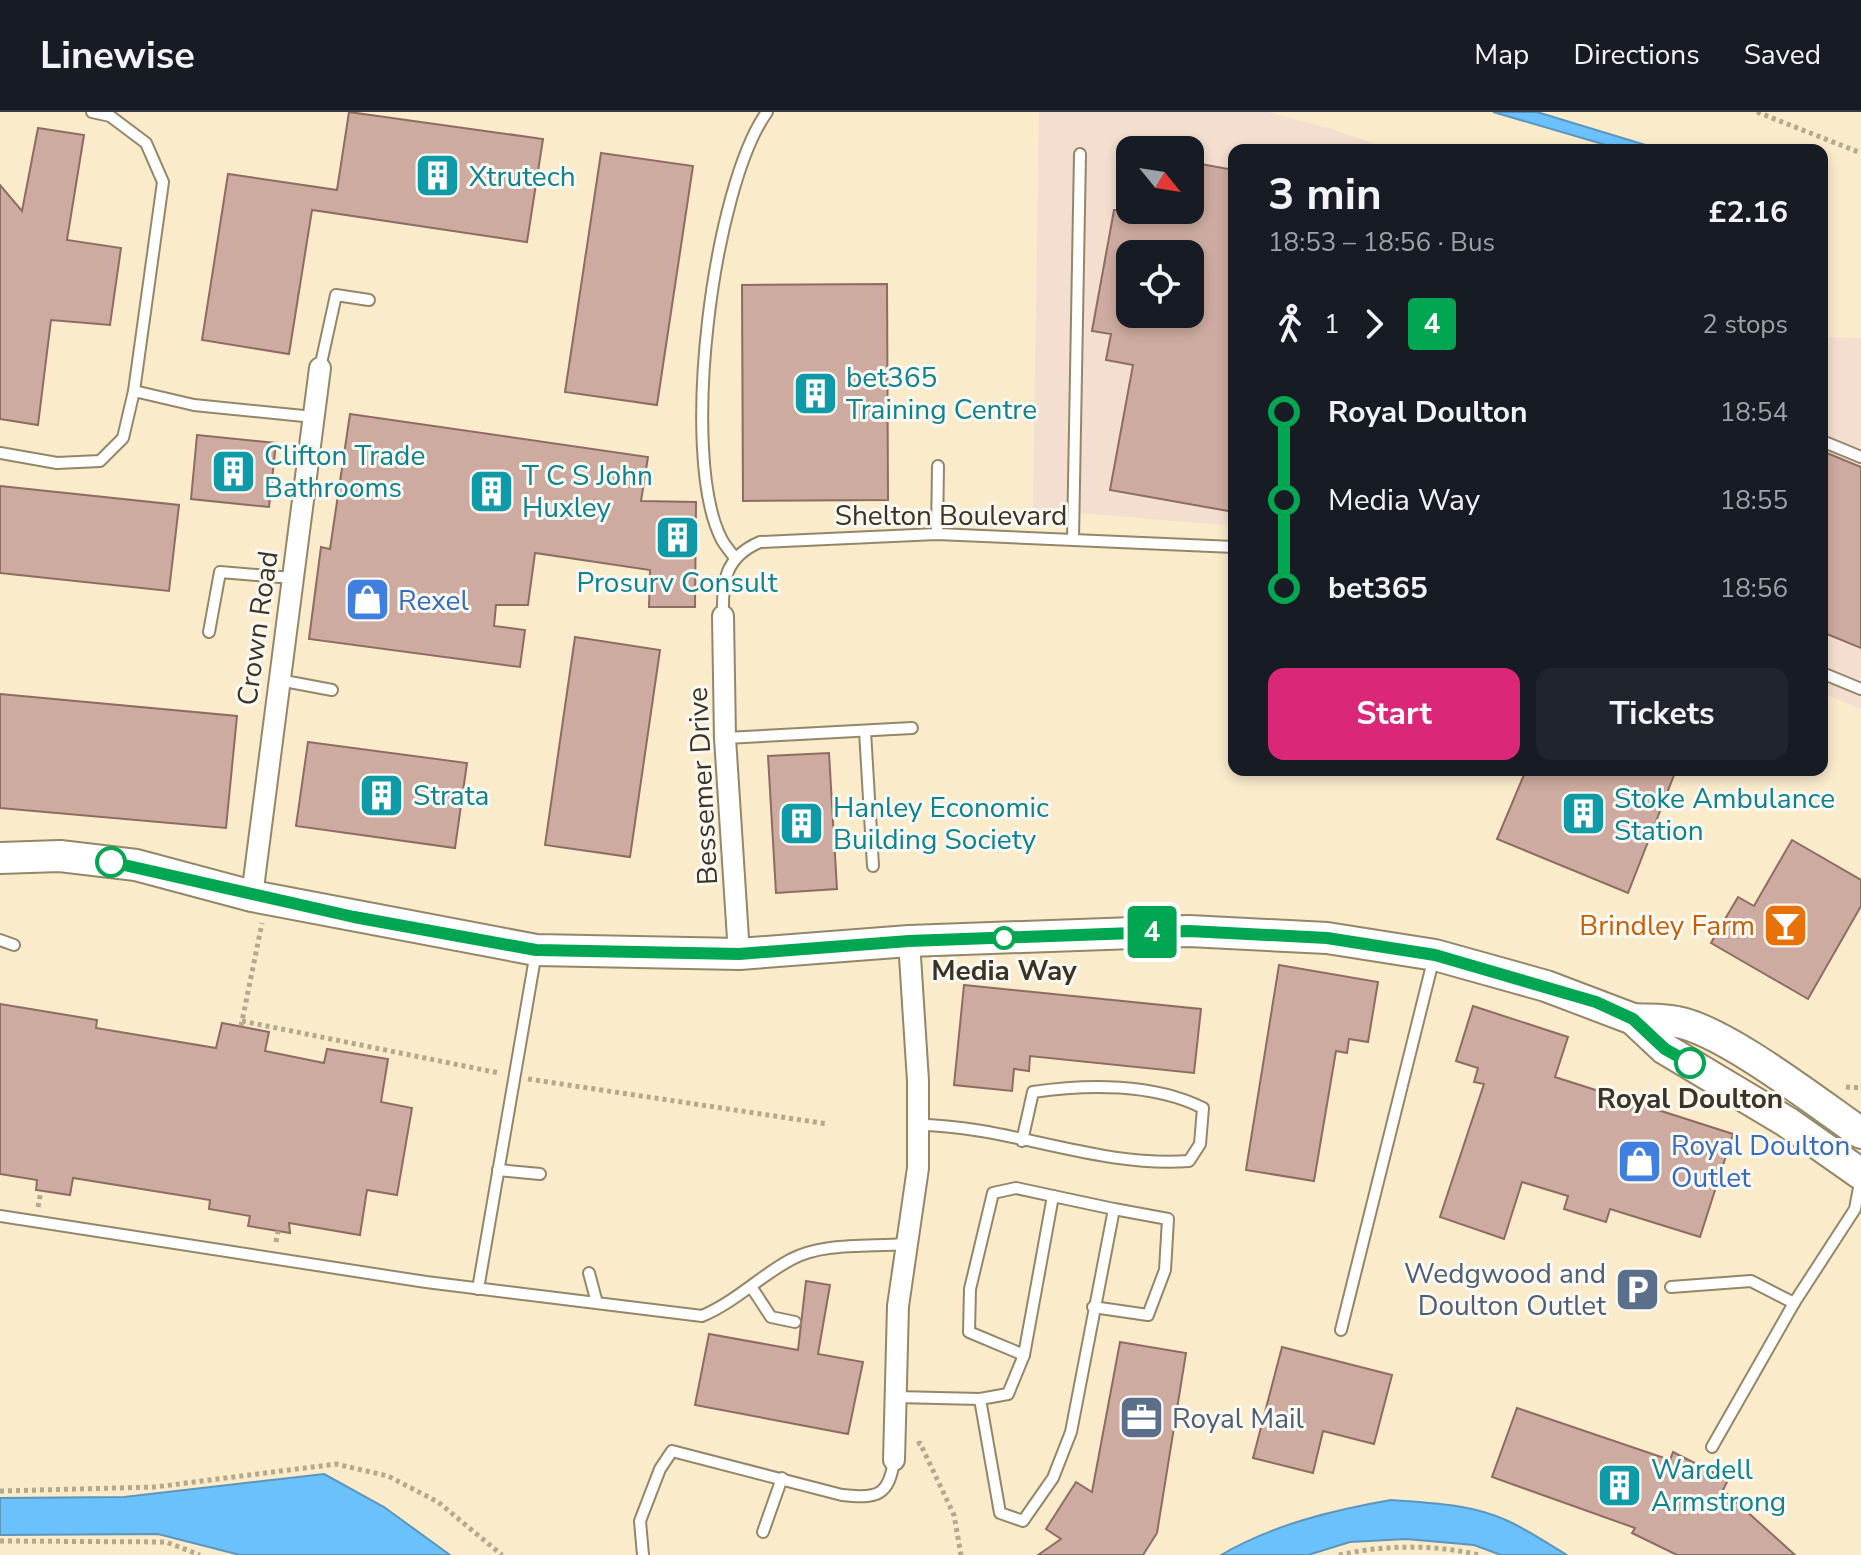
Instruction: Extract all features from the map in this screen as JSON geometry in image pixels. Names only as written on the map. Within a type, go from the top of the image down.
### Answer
[{"type":"street","name":"Crown Road","points":[[252,896],[277,680],[320,368]]},
{"type":"street","name":"Bessemer Drive","points":[[723,616],[725,738],[739,954]]},
{"type":"street","points":[[0,858],[60,856],[136,865],[252,896],[536,950],[739,954],[909,941],[1189,931],[1327,938],[1435,955],[1546,986],[1633,1019],[1678,1022],[1705,1033],[1762,1065],[1861,1133]]},
{"type":"street","points":[[895,1452],[898,1306],[918,1168],[909,941]]},
{"type":"street","points":[[1633,1019],[1665,1049],[1787,1122],[1861,1174]]},
{"type":"lane","points":[[0,453],[57,463],[100,461],[123,438],[134,391],[163,182],[146,143],[110,116],[92,112]]},
{"type":"lane","points":[[723,616],[722,585],[735,558],[721,538],[710,502],[704,435],[705,330],[732,195],[755,129],[767,112]]},
{"type":"lane","points":[[1073,538],[1080,154]]},
{"type":"lane","points":[[320,368],[336,295],[369,300]]},
{"type":"lane","points":[[134,391],[194,405],[314,417]]},
{"type":"lane","points":[[1828,443],[1861,457]]},
{"type":"lane","points":[[937,534],[938,466]]},
{"type":"lane","name":"Shelton Boulevard","points":[[735,558],[760,542],[937,534],[1228,547]]},
{"type":"lane","points":[[209,632],[220,572],[292,578]]},
{"type":"lane","points":[[1828,675],[1861,689]]},
{"type":"lane","points":[[277,680],[332,690]]},
{"type":"lane","points":[[725,738],[912,728]]},
{"type":"lane","points":[[865,731],[873,866]]},
{"type":"lane","points":[[0,940],[14,945]]},
{"type":"lane","points":[[478,1289],[536,950]]},
{"type":"lane","points":[[1341,1330],[1435,955]]},
{"type":"lane","points":[[917,1125],[950,1125],[1064,1151],[1189,1161],[1200,1144],[1203,1108],[1181,1096],[1080,1085],[1033,1092],[1022,1141]]},
{"type":"lane","points":[[498,1170],[540,1174]]},
{"type":"lane","points":[[1712,1447],[1794,1303],[1858,1208],[1861,1174]]},
{"type":"lane","points":[[1024,1355],[969,1332],[970,1289],[993,1193],[1016,1188],[1168,1219],[1165,1270],[1148,1315],[1093,1307]]},
{"type":"lane","points":[[896,1397],[980,1399],[1008,1394],[1024,1355],[1053,1196]]},
{"type":"lane","points":[[980,1399],[1000,1513],[1023,1521],[1053,1478],[1071,1432],[1114,1209]]},
{"type":"lane","points":[[0,1216],[478,1289],[702,1316],[732,1303],[791,1259],[816,1251],[905,1244]]},
{"type":"lane","points":[[589,1273],[597,1303]]},
{"type":"lane","points":[[1671,1287],[1751,1281],[1794,1303]]},
{"type":"lane","points":[[752,1288],[771,1317],[795,1322]]},
{"type":"lane","points":[[643,1555],[640,1521],[660,1469],[672,1451],[865,1497],[884,1491],[891,1482],[895,1452]]},
{"type":"lane","points":[[763,1532],[782,1478]]},
{"type":"path","points":[[1757,112],[1861,153]]},
{"type":"path","points":[[241,1026],[262,921],[252,896]]},
{"type":"path","points":[[1841,1086],[1861,1088]]},
{"type":"path","points":[[895,1452],[920,1443],[954,1515],[961,1555]]},
{"type":"path","points":[[0,1491],[155,1487],[336,1464],[388,1476],[438,1502],[502,1555]]},
{"type":"path","points":[[0,1541],[166,1542],[200,1555]]},
{"type":"path","points":[[1339,1555],[1371,1548],[1459,1550],[1479,1555]]},
{"type":"shaded area","points":[[1039,112],[1268,112],[1375,144],[1228,144],[1228,525],[1033,509]]},
{"type":"shaded area","points":[[1828,337],[1861,338],[1861,709],[1828,695]]},
{"type":"water","points":[[1493,112],[1537,112],[1642,144],[1602,144]]},
{"type":"water","points":[[324,1474],[384,1507],[450,1555],[240,1555],[158,1534],[0,1535],[0,1498],[124,1497]]},
{"type":"water","points":[[1391,1500],[1451,1505],[1494,1515],[1567,1555],[1501,1555],[1474,1545],[1406,1539],[1350,1542],[1308,1555],[1221,1555],[1261,1535],[1303,1520]]},
{"type":"building","points":[[349,112],[543,139],[527,242],[312,210],[289,354],[202,340],[228,174],[337,190]]},
{"type":"building","points":[[38,128],[84,135],[67,240],[121,248],[110,325],[51,320],[38,425],[0,419],[0,185],[22,211]]},
{"type":"building","name":"T C S John Huxley","points":[[601,153],[693,166],[657,405],[565,392]]},
{"type":"building","points":[[1204,165],[1228,169],[1228,511],[1110,490],[1133,365],[1106,360],[1111,334],[1092,331],[1114,210],[1116,224],[1204,224]]},
{"type":"building","name":"bet365 Training Centre","points":[[887,284],[888,500],[743,501],[742,285]]},
{"type":"building","points":[[350,414],[648,457],[641,501],[696,502],[695,607],[649,607],[650,570],[535,553],[528,605],[496,605],[494,626],[525,630],[520,667],[309,639],[321,547],[330,549]]},
{"type":"building","name":"Clifton Trade Bathrooms","points":[[197,435],[276,443],[269,507],[191,499]]},
{"type":"building","points":[[1828,453],[1861,467],[1861,648],[1828,634]]},
{"type":"building","points":[[0,486],[179,505],[169,591],[0,573]]},
{"type":"building","points":[[575,637],[660,650],[630,857],[545,845]]},
{"type":"building","points":[[0,694],[237,716],[226,828],[0,808]]},
{"type":"building","name":"Strata","points":[[308,742],[467,763],[455,848],[296,826]]},
{"type":"building","name":"Hanley Economic Building Society","points":[[829,753],[837,889],[776,893],[768,756]]},
{"type":"building","name":"Stoke Ambulance Station","points":[[1523,776],[1674,776],[1628,893],[1497,839]]},
{"type":"building","name":"Brindley Farm","points":[[1792,840],[1861,880],[1861,906],[1808,999],[1711,943],[1738,897],[1754,906]]},
{"type":"building","points":[[1279,965],[1378,982],[1368,1042],[1349,1039],[1347,1053],[1336,1051],[1314,1181],[1246,1170]]},
{"type":"building","points":[[964,985],[1201,1009],[1194,1073],[1030,1056],[1029,1071],[1014,1069],[1012,1091],[954,1085]]},
{"type":"building","points":[[0,1004],[97,1020],[96,1028],[216,1048],[222,1023],[269,1032],[265,1051],[324,1063],[327,1049],[388,1059],[381,1102],[412,1108],[397,1195],[367,1190],[360,1235],[289,1223],[290,1233],[248,1226],[250,1216],[209,1209],[210,1200],[73,1178],[70,1195],[36,1190],[37,1180],[0,1174]]},
{"type":"building","points":[[1473,1006],[1568,1037],[1555,1077],[1733,1134],[1700,1237],[1610,1209],[1606,1222],[1564,1209],[1568,1196],[1522,1182],[1504,1239],[1440,1217],[1484,1084],[1474,1082],[1478,1068],[1456,1061]]},
{"type":"building","points":[[806,1281],[830,1285],[818,1354],[863,1362],[848,1434],[695,1405],[709,1334],[798,1350]]},
{"type":"building","name":"Royal Mail","points":[[1120,1342],[1186,1353],[1157,1533],[1143,1555],[1038,1555],[1061,1539],[1046,1529],[1076,1482],[1092,1492]]},
{"type":"building","points":[[1282,1347],[1392,1375],[1374,1444],[1323,1431],[1313,1473],[1253,1458]]},
{"type":"building","name":"Wardell Armstrong","points":[[1517,1408],[1670,1460],[1673,1452],[1728,1480],[1723,1490],[1795,1555],[1677,1555],[1632,1533],[1635,1528],[1492,1477]]},
{"type":"bus line","name":"4","points":[[111,862],[136,865],[252,896],[536,950],[739,954],[909,941],[1189,931],[1327,938],[1435,955],[1596,1002],[1633,1019],[1665,1049],[1690,1063]]},
{"type":"place","name":"Xtrutech","points":[[438,176]]},
{"type":"place","name":"bet365 Training Centre","points":[[815,393]]},
{"type":"place","name":"Clifton Trade Bathrooms","points":[[233,471]]},
{"type":"place","name":"T C S John Huxley","points":[[491,491]]},
{"type":"place","name":"Prosurv Consult","points":[[677,537]]},
{"type":"place","name":"Rexel","points":[[367,600]]},
{"type":"place","name":"Strata","points":[[382,795]]},
{"type":"place","name":"Stoke Ambulance Station","points":[[1583,814]]},
{"type":"place","name":"Hanley Economic Building Society","points":[[802,823]]},
{"type":"place","name":"Brindley Farm","points":[[1786,925]]},
{"type":"place","name":"Media Way","points":[[1004,938]]},
{"type":"place","name":"Royal Doulton","points":[[1690,1063]]},
{"type":"place","name":"Royal Doulton Outlet","points":[[1640,1161]]},
{"type":"place","name":"Wedgwood and Doulton Outlet","points":[[1637,1289]]},
{"type":"place","name":"Royal Mail","points":[[1141,1418]]},
{"type":"place","name":"Wardell Armstrong","points":[[1620,1485]]}]
